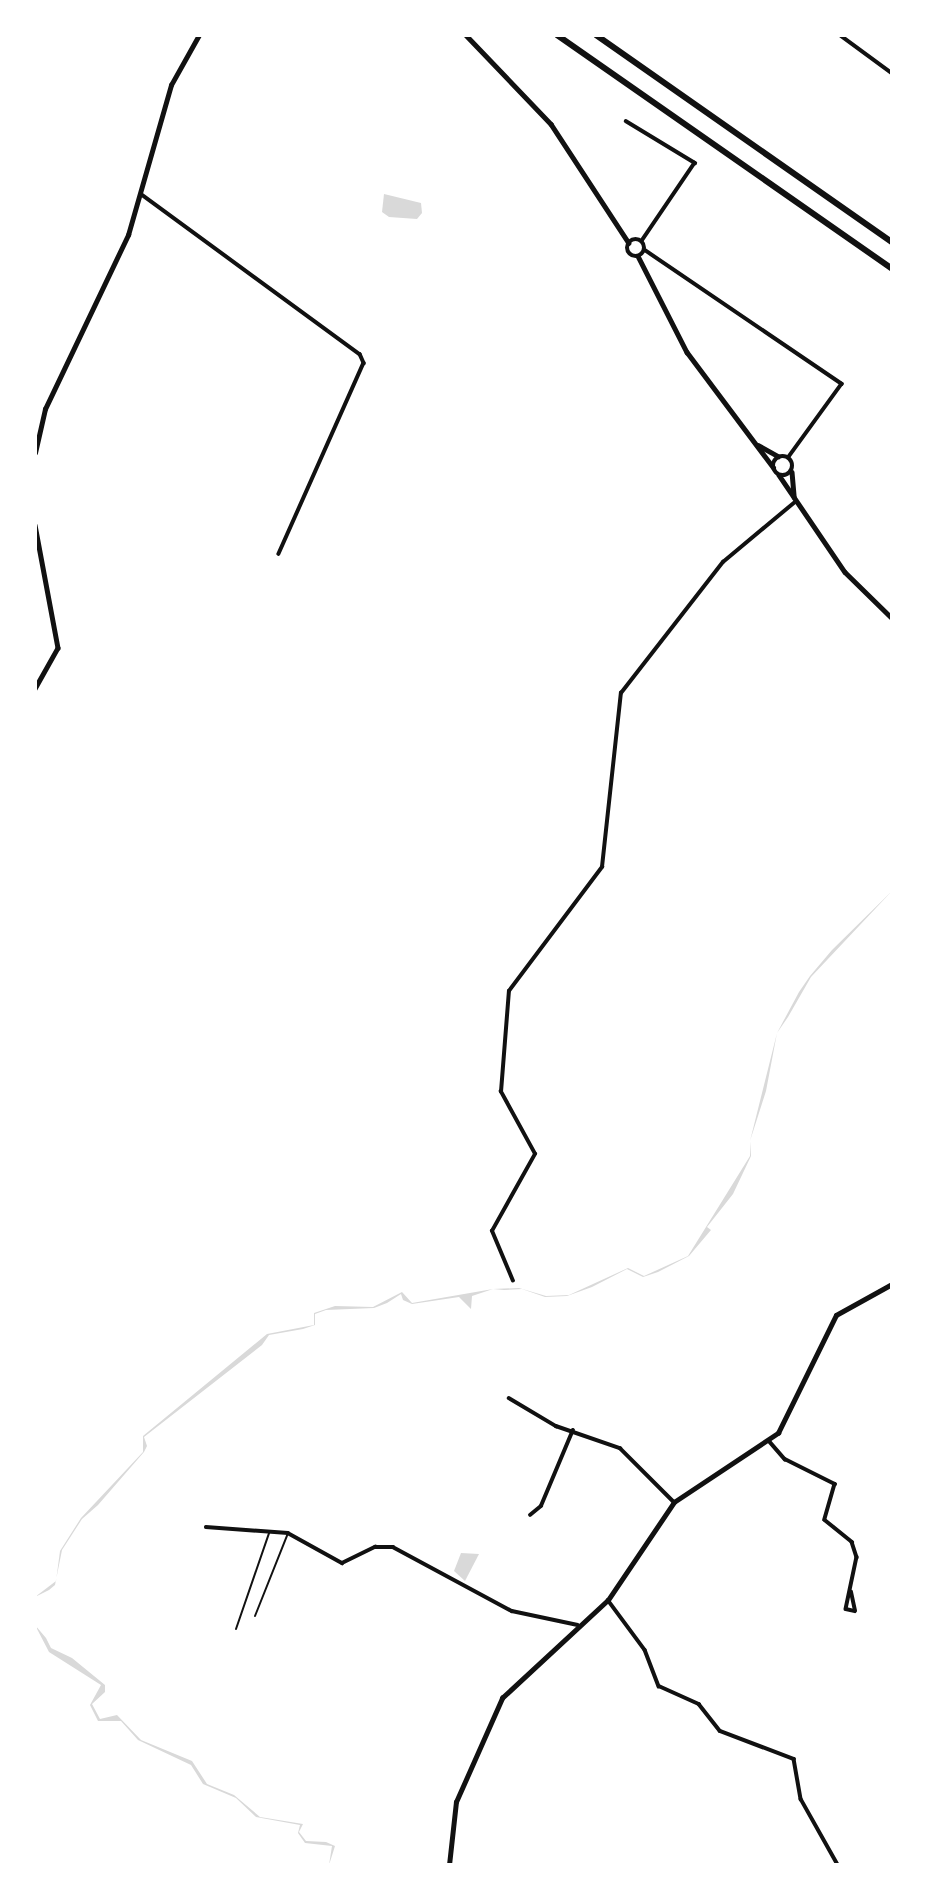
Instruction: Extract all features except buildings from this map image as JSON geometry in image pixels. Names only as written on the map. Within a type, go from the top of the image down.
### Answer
[{"type":"highway","points":[[557,35],[892,269]]},
{"type":"highway","points":[[596,35],[892,242]]},
{"type":"street","points":[[35,453],[45,409],[141,194],[171,85],[199,35]]},
{"type":"street","points":[[466,35],[551,124],[629,243],[628,252],[638,256],[687,352],[779,475],[845,572],[892,618]]},
{"type":"street","points":[[840,35],[892,73]]},
{"type":"street","points":[[626,121],[695,163],[642,241],[629,243]]},
{"type":"street","points":[[141,194],[364,363],[279,554]]},
{"type":"street","points":[[642,241],[645,250],[842,384],[789,457],[795,502]]},
{"type":"street","points":[[638,256],[645,250]]},
{"type":"street","points":[[748,437],[779,456],[789,457]]},
{"type":"street","points":[[773,467],[779,456]]},
{"type":"street","points":[[779,475],[792,472]]},
{"type":"street","points":[[513,1281],[492,1231],[535,1154],[501,1092],[509,991],[602,867],[621,693],[723,562],[795,502]]},
{"type":"street","points":[[35,525],[58,648],[35,689]]},
{"type":"street","points":[[449,1865],[456,1802],[485,1727],[524,1672],[608,1600],[674,1502],[770,1442],[836,1315],[892,1284]]},
{"type":"street","points":[[509,1398],[573,1430],[620,1448],[674,1502]]},
{"type":"street","points":[[530,1515],[541,1506],[573,1430]]},
{"type":"street","points":[[770,1442],[785,1459],[835,1483],[824,1516],[852,1542],[857,1557],[846,1609],[855,1611],[857,1599],[850,1591]]},
{"type":"street","points":[[206,1527],[288,1532],[342,1563],[375,1547],[393,1547],[512,1611],[578,1625]]},
{"type":"street","points":[[608,1600],[645,1650],[659,1686],[699,1704],[720,1731],[794,1759],[801,1799],[838,1865]]},
{"type":"lane","points":[[236,1629],[269,1532]]},
{"type":"lane","points":[[255,1616],[288,1532]]},
{"type":"shaded area","points":[[384,194],[421,203],[422,213],[417,219],[389,217],[382,212]]},
{"type":"shaded area","points":[[892,891],[811,977],[777,1033],[810,976],[832,950]]},
{"type":"shaded area","points":[[777,1033],[766,1091],[750,1141]]},
{"type":"shaded area","points":[[750,1141],[751,1156],[733,1194],[707,1227],[711,1230],[689,1256],[643,1277],[627,1269],[567,1296],[545,1297],[522,1289],[493,1289],[519,1288],[546,1296],[569,1295],[628,1268],[644,1276],[688,1256],[750,1156]]},
{"type":"shaded area","points":[[493,1289],[472,1296],[471,1309],[459,1297],[412,1304],[403,1300],[401,1294],[374,1308],[326,1310],[315,1314],[315,1325],[269,1335],[262,1345],[144,1437],[147,1446],[144,1452],[98,1505],[82,1519],[62,1550],[56,1578],[60,1551],[81,1518],[143,1452],[143,1436],[267,1334],[314,1325],[314,1313],[335,1306],[373,1307],[402,1292],[412,1303]]},
{"type":"shaded area","points":[[461,1553],[479,1554],[465,1581],[454,1571]]},
{"type":"shaded area","points":[[56,1581],[49,1590],[35,1597]]},
{"type":"shaded area","points":[[35,1625],[51,1648],[72,1658],[105,1685],[105,1692],[92,1704],[100,1719],[117,1715],[141,1740],[192,1761],[207,1784],[234,1795],[260,1817],[303,1824],[299,1832],[306,1841],[326,1842],[335,1846],[329,1865],[332,1846],[305,1843],[298,1833],[300,1825],[256,1817],[236,1798],[203,1784],[191,1765],[138,1740],[121,1721],[98,1721],[90,1705],[101,1685],[49,1652]]}]
